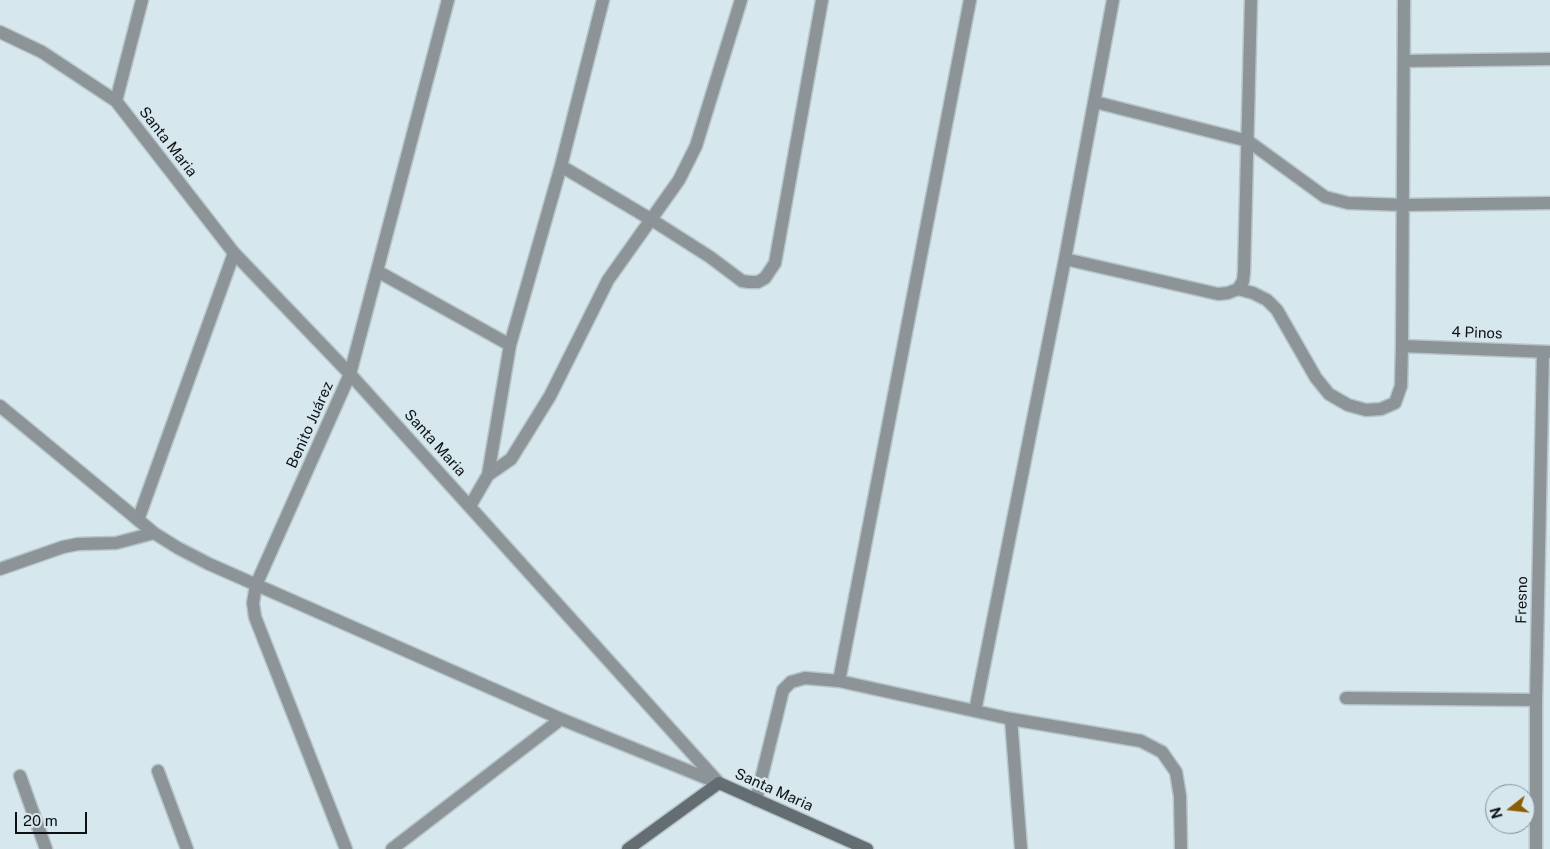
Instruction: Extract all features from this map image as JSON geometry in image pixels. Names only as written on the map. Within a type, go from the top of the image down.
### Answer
[{"type":"main road","name":"Santa Maria","points":[[719,783],[867,849]]},
{"type":"main road","points":[[628,849],[719,783]]},
{"type":"street","points":[[116,101],[142,0]]},
{"type":"street","name":"Benito Juárez","points":[[346,849],[255,617],[253,603],[256,585],[350,374],[448,0]]},
{"type":"street","points":[[470,506],[488,475],[510,345],[561,166],[603,0]]},
{"type":"street","points":[[488,475],[511,459],[550,396],[608,280],[679,180],[696,146],[741,0]]},
{"type":"street","points":[[561,166],[652,220],[710,257],[742,281],[758,282],[765,278],[771,271],[774,263],[822,0]]},
{"type":"street","points":[[839,681],[970,0]]},
{"type":"street","points":[[975,711],[1065,259],[1113,0]]},
{"type":"street","points":[[1065,259],[1218,294],[1238,289],[1243,281],[1244,272],[1251,0]]},
{"type":"street","points":[[1238,289],[1253,293],[1267,300],[1277,310],[1316,378],[1330,394],[1348,405],[1366,410],[1381,409],[1395,403],[1401,386],[1402,346],[1404,0]]},
{"type":"street","name":"Santa Maria","points":[[0,32],[42,52],[116,101],[234,253],[350,374],[719,783]]},
{"type":"street","points":[[1404,61],[1550,59]]},
{"type":"street","points":[[1095,102],[1248,141],[1326,197],[1348,203],[1404,205],[1550,203]]},
{"type":"street","points":[[138,520],[234,253]]},
{"type":"street","points":[[377,271],[510,345]]},
{"type":"street","name":"4 Pinos","points":[[1402,346],[1546,352]]},
{"type":"street","name":"Fresno","points":[[1536,849],[1536,700],[1546,352]]},
{"type":"street","points":[[0,406],[154,533],[178,548],[256,585],[561,719],[719,783]]},
{"type":"street","points":[[0,569],[63,547],[78,544],[116,543],[154,533]]},
{"type":"street","points":[[756,800],[784,690],[791,682],[805,678],[839,681],[1011,719],[1141,741],[1162,752],[1176,772],[1180,796],[1181,849]]},
{"type":"street","points":[[1346,698],[1536,700]]},
{"type":"street","points":[[392,849],[561,719]]},
{"type":"street","points":[[1011,719],[1021,849]]},
{"type":"street","points":[[158,771],[187,849]]},
{"type":"street","points":[[20,776],[46,849]]}]
